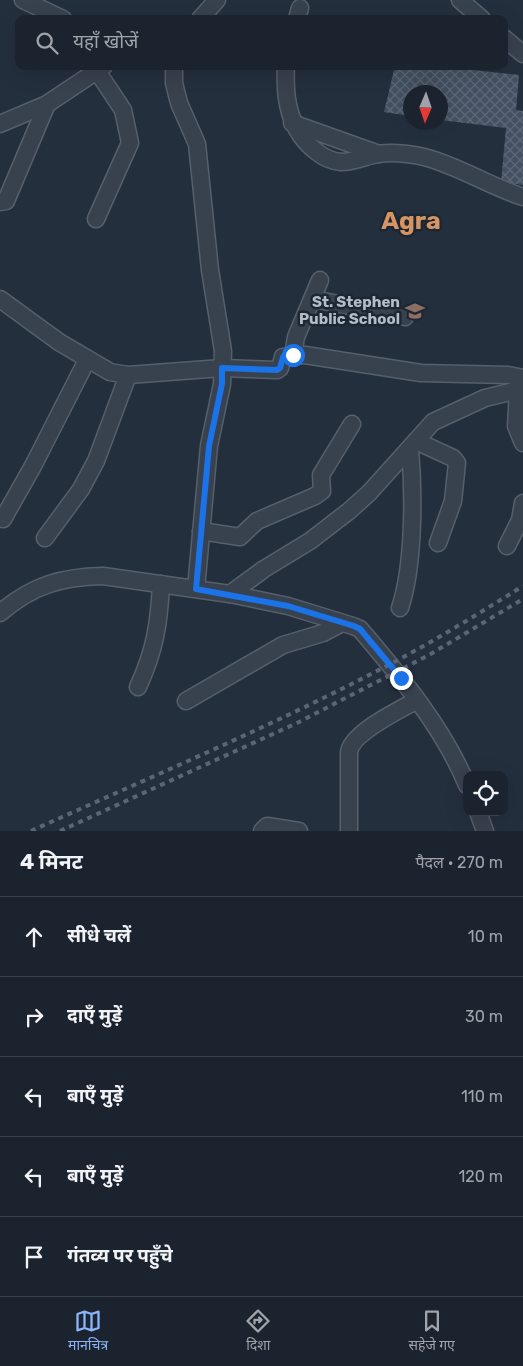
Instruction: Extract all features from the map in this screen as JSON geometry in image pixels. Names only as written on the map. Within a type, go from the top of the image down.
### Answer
[{"type":"street","points":[[23,0],[49,5],[59,15]]},
{"type":"street","points":[[204,15],[217,0]]},
{"type":"street","points":[[460,0],[477,15]]},
{"type":"street","points":[[508,41],[523,54]]},
{"type":"street","points":[[0,124],[47,104],[97,70]]},
{"type":"street","points":[[96,219],[130,143],[123,110],[101,70]]},
{"type":"street","points":[[174,70],[174,83],[179,103],[197,144],[210,270],[223,351],[222,384],[209,446],[196,589]]},
{"type":"street","points":[[286,70],[287,106],[292,123],[307,144],[324,158],[340,162],[379,154],[423,157],[448,165],[500,190],[523,197]]},
{"type":"street","points":[[0,202],[6,201],[47,104]]},
{"type":"street","points":[[293,355],[296,337],[320,280]]},
{"type":"street","points":[[0,299],[59,342],[110,372],[128,375],[222,368],[277,370],[280,368],[283,357],[305,355],[410,372],[508,375],[521,386]]},
{"type":"street","points":[[313,299],[405,317]]},
{"type":"street","points":[[2,519],[33,466],[87,360]]},
{"type":"street","points":[[45,538],[81,488],[96,461],[128,375]]},
{"type":"street","points":[[521,386],[516,426],[523,443]]},
{"type":"street","points":[[230,594],[264,569],[310,541],[349,511],[433,422],[485,398],[521,386]]},
{"type":"street","points":[[201,531],[240,537],[257,521],[316,496],[322,491],[321,475],[352,424]]},
{"type":"street","points":[[413,445],[453,458],[457,463],[453,501],[438,543]]},
{"type":"street","points":[[400,608],[408,576],[413,445]]},
{"type":"street","points":[[507,546],[520,520],[523,503]]},
{"type":"street","points":[[0,613],[25,594],[41,585],[83,577],[103,576],[230,594],[288,606],[360,629],[417,700],[450,751],[463,777]]},
{"type":"street","points":[[138,687],[150,657],[159,623],[161,584]]},
{"type":"street","points":[[186,701],[283,645],[323,633],[342,623]]},
{"type":"street","points":[[349,831],[349,752],[351,743],[369,728],[417,700]]},
{"type":"street","points":[[479,816],[485,831]]},
{"type":"street","points":[[262,831],[267,826],[299,831]]},
{"type":"building","points":[[394,70],[473,70],[519,75],[516,110],[523,111],[523,185],[501,182],[506,128],[448,121],[448,85],[403,85],[403,115],[384,112]]},
{"type":"railway","points":[[31,831],[247,734],[333,693],[432,641],[523,586]]},
{"type":"railway","points":[[60,831],[297,723],[429,655],[523,599]]},
{"type":"place","name":"St. Stephen Public School","points":[[415,311]]},
{"type":"district","name":"Agra","points":[[411,220]]},
{"type":"route","points":[[293,355],[283,357],[278,370],[222,368],[222,384],[209,446],[196,589],[288,606],[354,626],[360,629],[401,678]]}]
